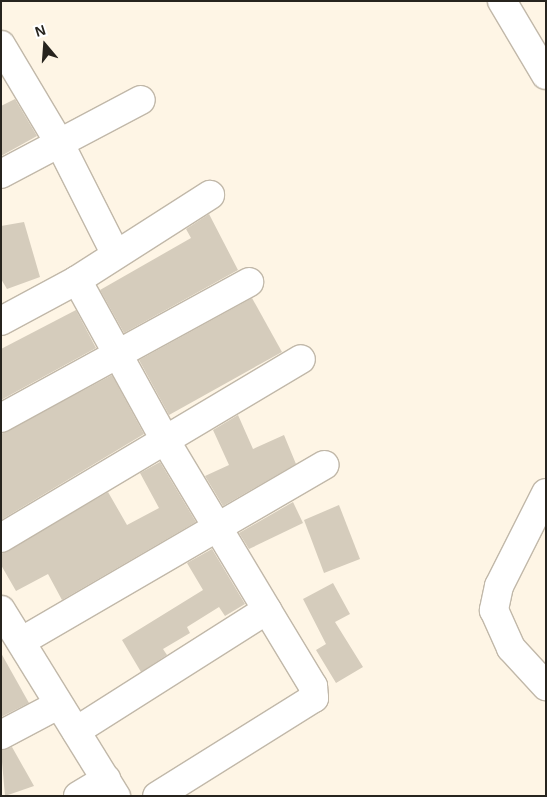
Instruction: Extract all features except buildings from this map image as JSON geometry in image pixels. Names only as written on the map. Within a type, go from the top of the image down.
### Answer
[{"type":"street","points":[[502,1],[545,73]]},
{"type":"street","points":[[1,45],[60,144],[115,253]]},
{"type":"street","points":[[1,174],[141,100]]},
{"type":"street","points":[[1,321],[77,280],[115,253],[210,195]]},
{"type":"street","points":[[77,280],[165,440],[313,686],[314,698],[157,796]]},
{"type":"street","points":[[1,418],[249,282]]},
{"type":"street","points":[[1,538],[301,359]]},
{"type":"street","points":[[22,641],[325,465]]},
{"type":"street","points":[[546,493],[499,586],[494,610],[511,648],[546,686]]},
{"type":"street","points":[[76,731],[267,610]]},
{"type":"street","points":[[2,615],[22,641],[58,705],[111,787],[78,796]]},
{"type":"street","points":[[1,735],[58,705]]}]
